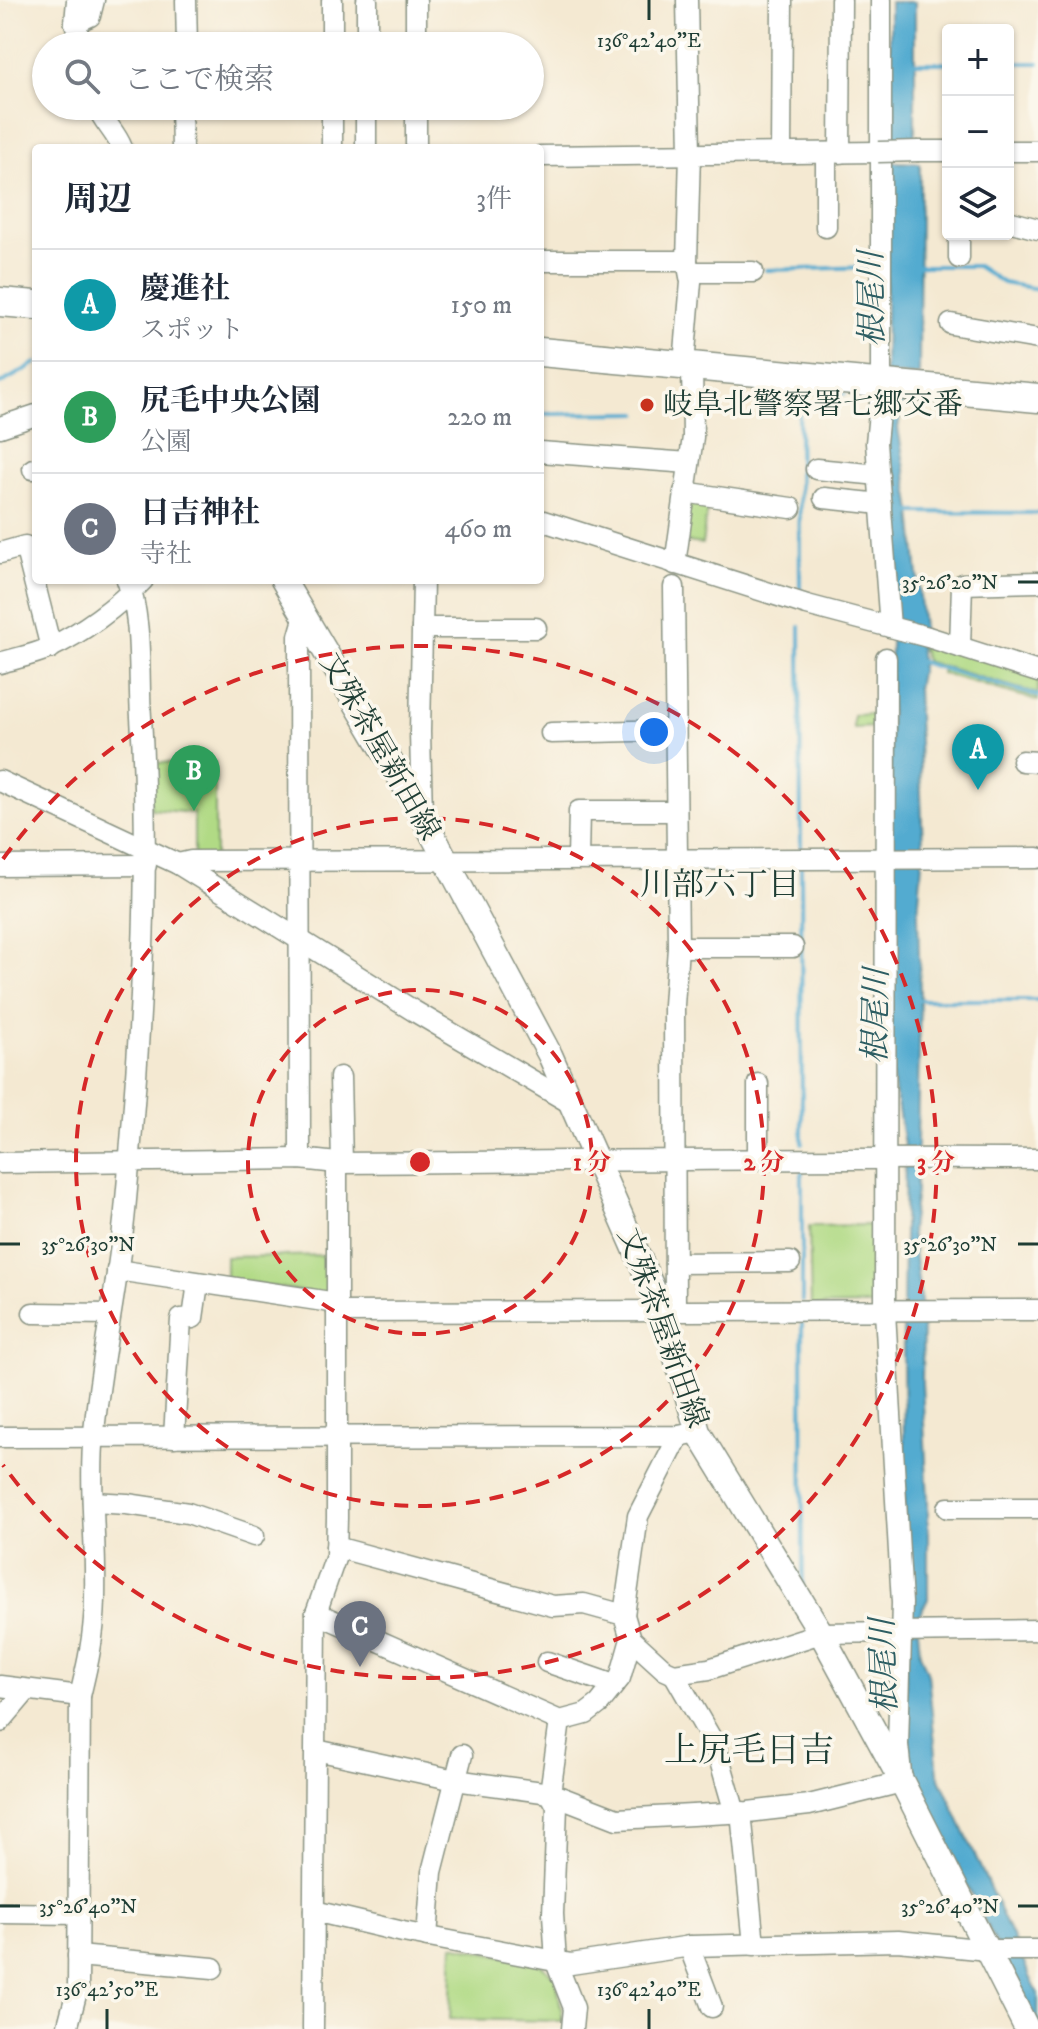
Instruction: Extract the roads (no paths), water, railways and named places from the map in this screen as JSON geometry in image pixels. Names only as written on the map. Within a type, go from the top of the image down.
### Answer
[{"type":"highway","points":[[0,302],[32,305]]},
{"type":"highway","points":[[544,352],[1038,398]]},
{"type":"main road","name":"文殊茶屋新田線","points":[[285,584],[422,815],[550,1055],[668,1310],[689,1434],[821,1633],[992,1950],[1027,2029]]},
{"type":"street","points":[[77,0],[75,23],[78,32]]},
{"type":"street","points":[[75,23],[90,16],[94,0]]},
{"type":"street","points":[[186,0],[187,32]]},
{"type":"street","points":[[332,0],[332,32]]},
{"type":"street","points":[[367,0],[367,32]]},
{"type":"street","points":[[416,0],[416,32]]},
{"type":"street","points":[[675,564],[693,437],[688,365],[690,153],[687,0]]},
{"type":"street","points":[[781,153],[782,0]]},
{"type":"street","points":[[826,227],[841,0]]},
{"type":"street","points":[[881,0],[881,267],[894,384],[876,427],[890,627]]},
{"type":"street","points":[[103,120],[120,144]]},
{"type":"street","points":[[181,120],[182,144]]},
{"type":"street","points":[[332,120],[332,144]]},
{"type":"street","points":[[366,120],[366,144]]},
{"type":"street","points":[[416,120],[416,144]]},
{"type":"street","points":[[544,156],[942,151]]},
{"type":"street","points":[[1014,151],[1038,151]]},
{"type":"street","points":[[1014,223],[1038,229]]},
{"type":"street","points":[[959,240],[959,258]]},
{"type":"street","points":[[544,261],[753,272]]},
{"type":"street","points":[[951,324],[1038,339]]},
{"type":"street","points":[[0,427],[32,416]]},
{"type":"street","points":[[544,452],[689,463]]},
{"type":"street","points":[[816,469],[879,475]]},
{"type":"street","points":[[684,492],[791,508]]},
{"type":"street","points":[[824,498],[881,504]]},
{"type":"street","points":[[544,521],[807,605],[1038,672]]},
{"type":"street","points":[[0,553],[25,546],[32,573]]},
{"type":"street","points":[[960,647],[962,584],[1038,582]]},
{"type":"street","points":[[35,584],[51,648]]},
{"type":"street","points":[[0,663],[51,648],[74,634],[134,584]]},
{"type":"street","points":[[67,2029],[76,1995],[78,1956],[80,1696],[91,1651],[95,1616],[94,1436],[129,1162],[142,965],[146,857],[134,584]]},
{"type":"street","points":[[422,815],[423,584]]},
{"type":"street","points":[[668,1310],[675,1263],[674,1005],[678,947],[674,587]]},
{"type":"street","points":[[300,1159],[299,636],[304,619]]},
{"type":"street","points":[[422,628],[536,628]]},
{"type":"street","points":[[316,1750],[455,1780],[550,1793],[617,1819],[738,1813],[809,1805],[902,1782],[898,1745],[911,1633],[892,1312],[903,1158],[887,859],[886,658]]},
{"type":"street","points":[[551,733],[674,730]]},
{"type":"street","points":[[0,781],[146,857],[178,864],[414,1011],[572,1104]]},
{"type":"street","points":[[578,859],[579,811],[675,811]]},
{"type":"street","points":[[0,866],[146,857]]},
{"type":"street","points":[[178,864],[191,861],[1038,858]]},
{"type":"street","points":[[678,947],[793,947]]},
{"type":"street","points":[[313,2029],[316,1613],[336,1556],[340,1077]]},
{"type":"street","points":[[758,1084],[758,1159]]},
{"type":"street","points":[[0,1163],[300,1159],[339,1163],[1038,1159]]},
{"type":"street","points":[[675,1263],[790,1262]]},
{"type":"street","points":[[117,1270],[337,1307],[892,1312],[1038,1310]]},
{"type":"street","points":[[174,1437],[181,1319],[193,1318],[198,1283]]},
{"type":"street","points":[[33,1313],[110,1314]]},
{"type":"street","points":[[0,1437],[689,1434]]},
{"type":"street","points":[[316,1613],[560,1721],[586,1714],[599,1704],[614,1685],[627,1660],[631,1639],[624,1615],[638,1516],[689,1434]]},
{"type":"street","points":[[93,1502],[188,1513],[254,1536]]},
{"type":"street","points":[[948,1508],[1038,1508]]},
{"type":"street","points":[[336,1547],[553,1606],[584,1604],[624,1615]]},
{"type":"street","points":[[631,1639],[665,1670],[674,1674],[709,1669],[821,1633],[1038,1630]]},
{"type":"street","points":[[547,1662],[614,1685]]},
{"type":"street","points":[[674,1674],[716,1747],[738,1813],[754,1945]]},
{"type":"street","points":[[0,1686],[80,1696]]},
{"type":"street","points":[[0,1722],[27,1690]]},
{"type":"street","points":[[560,1721],[550,1793],[557,1806],[553,1914],[556,1962],[574,2008],[572,2029]]},
{"type":"street","points":[[427,1937],[432,1872],[462,1755]]},
{"type":"street","points":[[314,1911],[427,1937],[571,1964],[689,1946],[898,1941],[992,1950],[1029,1950]]},
{"type":"street","points":[[0,1913],[79,1914]]},
{"type":"street","points":[[689,1946],[712,2007]]},
{"type":"street","points":[[78,1956],[213,1968]]},
{"type":"water","points":[[890,2],[915,2],[915,142],[890,142]]},
{"type":"water","points":[[888,162],[920,163],[919,375],[885,374]]},
{"type":"water","points":[[885,394],[909,396],[902,406],[898,428],[912,511],[923,630],[894,623],[884,475]]},
{"type":"water","points":[[892,633],[919,640],[921,668],[917,688],[923,848],[918,915],[920,996],[916,1190],[911,1230],[923,1317],[922,1383],[928,1501],[928,1599],[917,1619],[920,1653],[928,1674],[938,1774],[1038,1994],[1038,2026],[911,1775],[906,1758],[905,1150],[891,1068]]},
{"type":"waterway","points":[[910,63],[942,63]]},
{"type":"waterway","points":[[1014,63],[1038,63]]},
{"type":"waterway","points":[[918,266],[977,266],[1003,283],[1038,289]]},
{"type":"waterway","name":"根尾川","points":[[766,270],[873,267]]},
{"type":"waterway","points":[[0,384],[32,365]]},
{"type":"waterway","points":[[800,591],[799,391],[845,394]]},
{"type":"waterway","points":[[544,414],[638,413]]},
{"type":"waterway","points":[[908,512],[1038,513]]},
{"type":"waterway","points":[[800,627],[801,853]]},
{"type":"waterway","points":[[917,661],[1038,696]]},
{"type":"waterway","points":[[801,866],[802,1143]]},
{"type":"waterway","points":[[916,1000],[1038,1000]]},
{"type":"waterway","points":[[802,1167],[802,1301]]},
{"type":"waterway","points":[[802,1324],[803,1584]]},
{"type":"place","name":"岐阜北警察署七郷交番","points":[[647,405]]},
{"type":"place","name":"慶進社","points":[[978,790]]},
{"type":"place","name":"尻毛中央公園","points":[[194,811]]},
{"type":"place","name":"日吉神社","points":[[360,1667]]},
{"type":"district","name":"川部六丁目","points":[[720,886]]},
{"type":"district","name":"上尻毛日吉","points":[[749,1751]]}]
